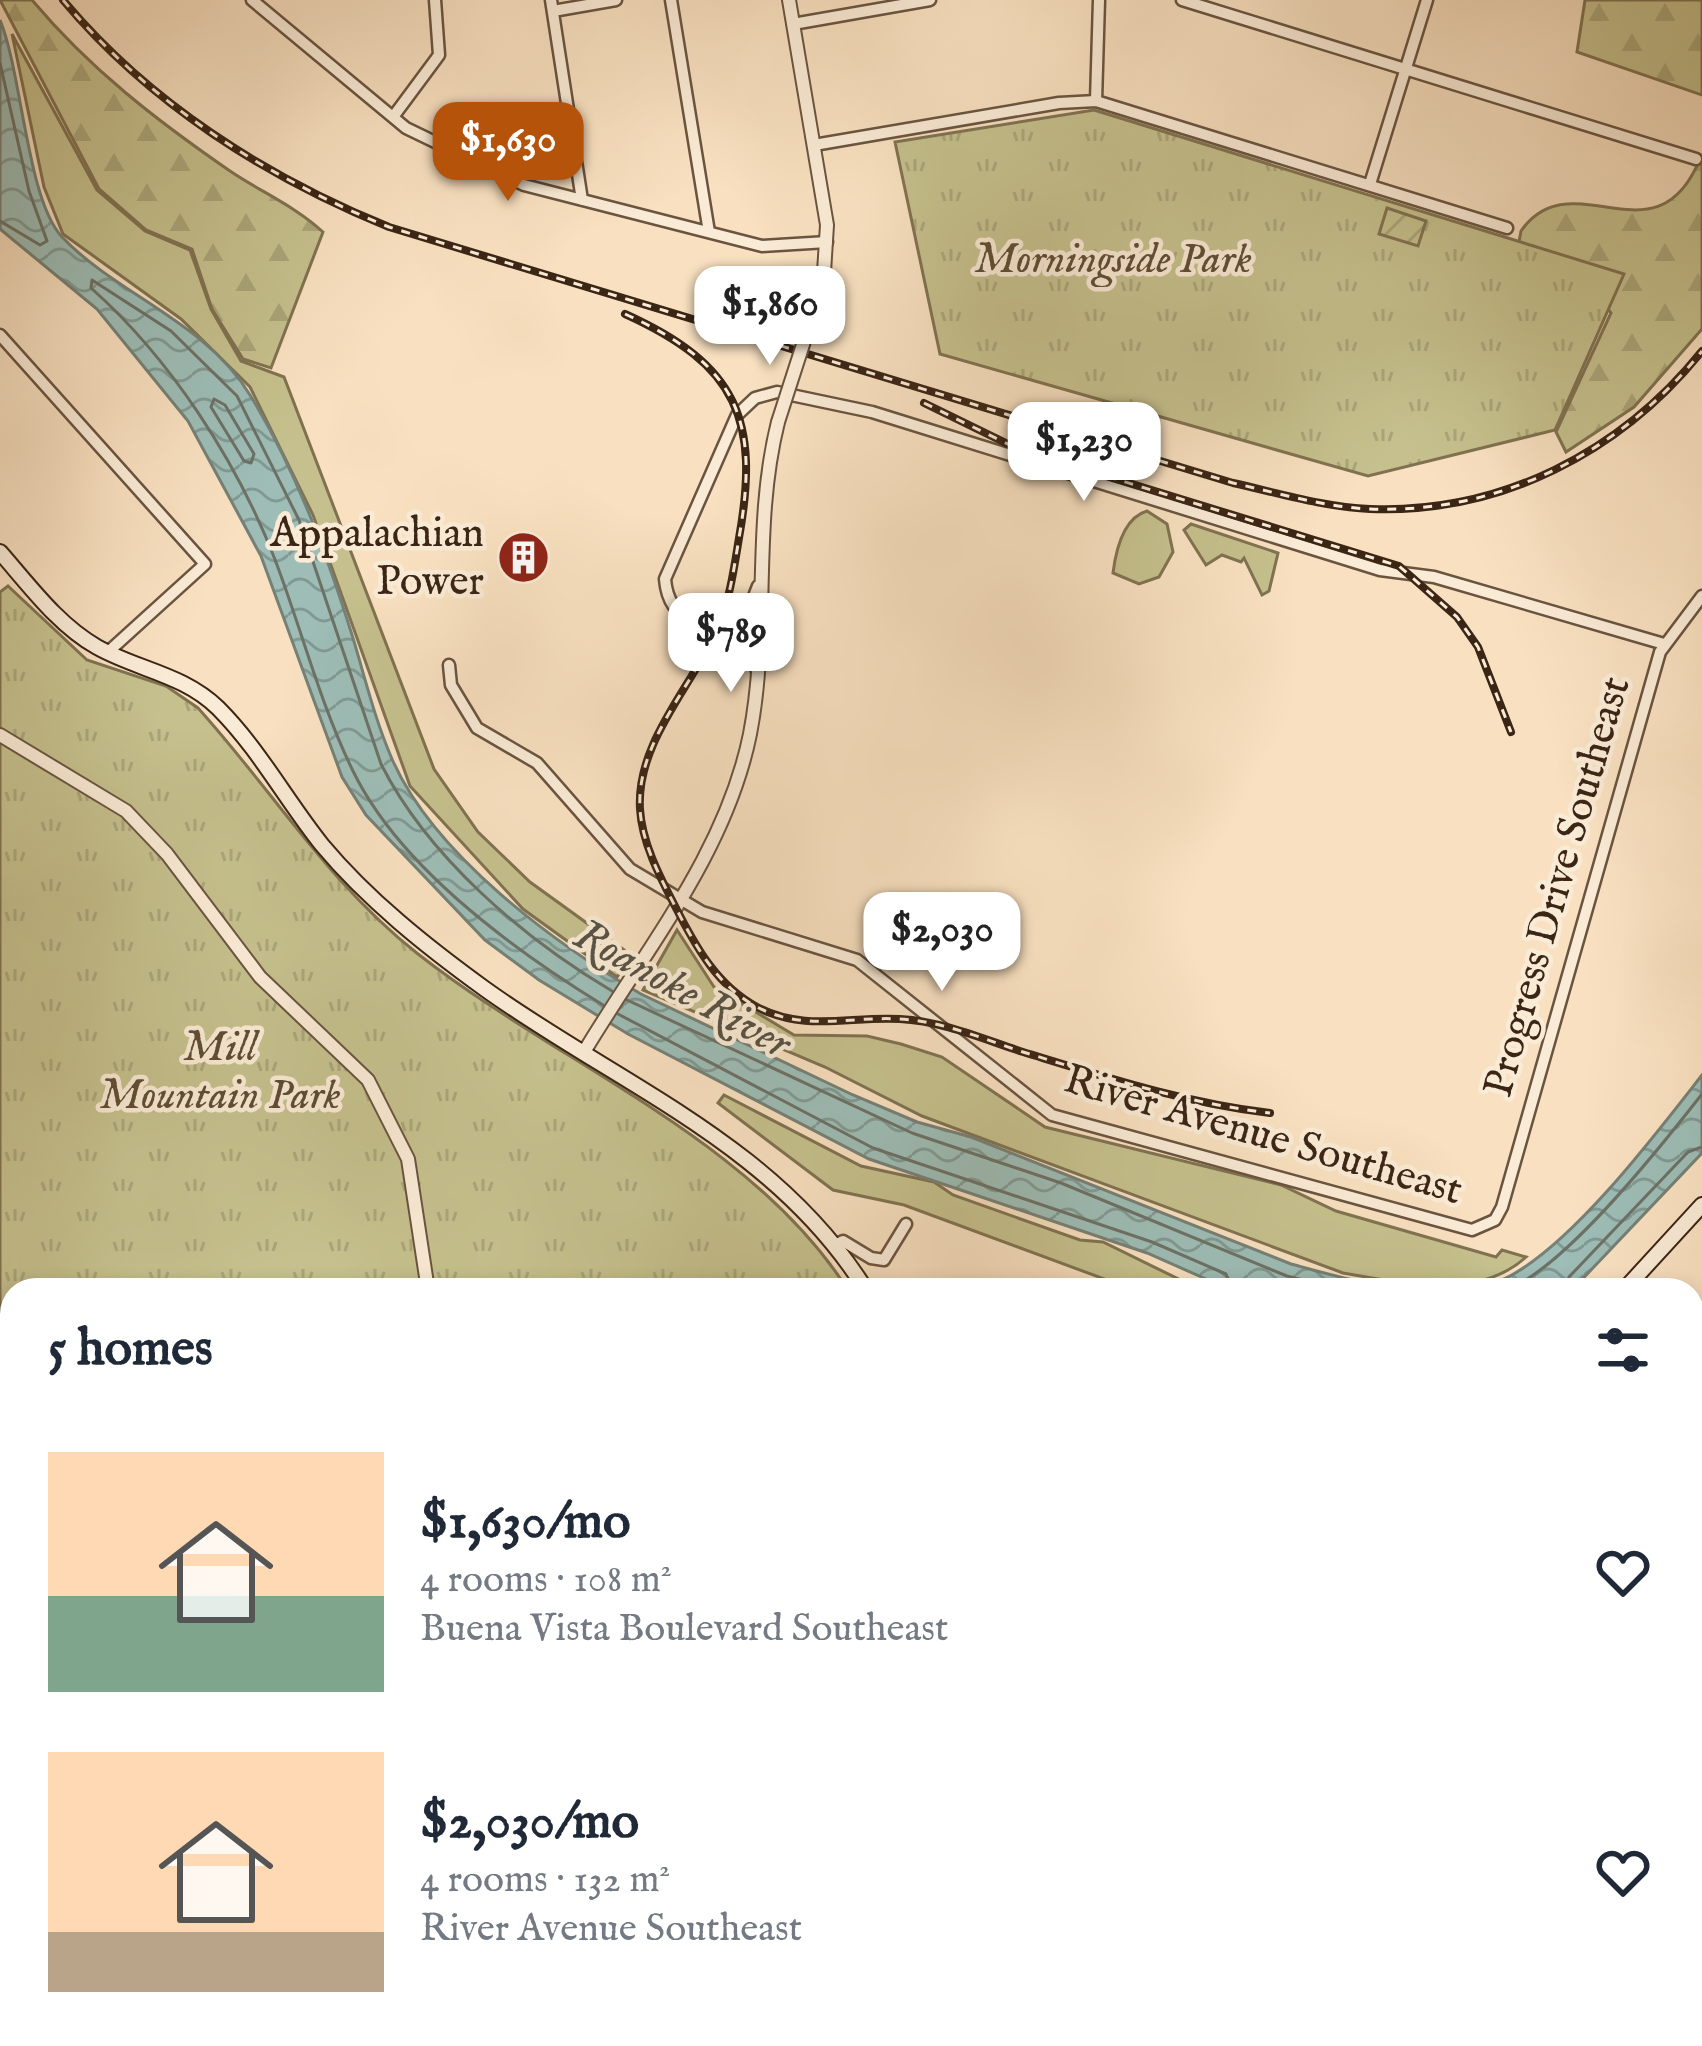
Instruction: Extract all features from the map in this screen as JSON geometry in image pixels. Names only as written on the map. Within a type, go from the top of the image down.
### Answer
[{"type":"main road","points":[[0,552],[64,623],[108,652],[173,677],[204,695],[257,753],[318,840],[360,886],[485,989],[735,1147],[834,1245],[857,1278]]},
{"type":"main road","points":[[1635,1278],[1702,1205]]},
{"type":"street","points":[[252,0],[393,117],[446,151],[524,185],[776,248],[827,242]]},
{"type":"street","points":[[393,117],[439,55],[435,0]]},
{"type":"street","points":[[582,200],[552,6],[616,0]]},
{"type":"street","points":[[671,0],[709,232]]},
{"type":"street","points":[[584,1052],[680,900],[732,798],[750,733],[757,671],[762,498],[827,242],[789,0]]},
{"type":"street","points":[[793,24],[930,0]]},
{"type":"street","points":[[1096,101],[1099,0]]},
{"type":"street","points":[[1182,0],[1696,159]]},
{"type":"street","points":[[1370,184],[1427,0]]},
{"type":"street","points":[[814,146],[1059,103],[1096,101],[1507,229]]},
{"type":"street","points":[[0,335],[206,564],[108,652]]},
{"type":"street","points":[[758,629],[688,621],[673,607],[666,589],[667,568],[737,415],[755,398],[777,392],[872,412],[1380,570],[1434,577],[1664,644]]},
{"type":"street","points":[[718,628],[751,604],[760,577]]},
{"type":"street","name":"Progress Drive Southeast","points":[[1502,1207],[1664,644],[1702,596]]},
{"type":"street","points":[[718,628],[750,651],[757,671]]},
{"type":"street","name":"River Avenue Southeast","points":[[448,665],[451,686],[477,728],[537,764],[611,853],[680,900],[857,960],[1039,1107],[1065,1121],[1264,1170],[1462,1230],[1488,1225],[1502,1207]]},
{"type":"street","points":[[0,735],[126,811],[167,854],[260,977],[368,1080],[407,1159],[426,1278]]},
{"type":"street","points":[[834,1245],[843,1241],[871,1258],[884,1260],[906,1224]]},
{"type":"green space","points":[[0,0],[32,0],[77,49],[150,113],[323,232],[271,368],[243,359],[212,309],[192,249],[146,230],[99,189]]},
{"type":"green space","points":[[1585,0],[1702,0],[1702,95],[1577,52]]},
{"type":"green space","points":[[12,34],[97,190],[145,231],[190,250],[211,309],[241,361],[284,377],[434,769],[478,832],[530,882],[631,955],[617,977],[523,909],[410,786],[313,515],[250,387],[181,319],[63,234],[44,187]]},
{"type":"green space","name":"Morningside Park","points":[[1094,110],[1624,274],[1555,430],[1368,476],[940,354],[895,142]]},
{"type":"green space","points":[[1702,154],[1702,329],[1634,407],[1566,452],[1556,432],[1611,313],[1599,297],[1518,247],[1521,231],[1542,211],[1565,204],[1639,210],[1662,205],[1684,188]]},
{"type":"green space","points":[[1387,208],[1426,221],[1418,246],[1379,234]]},
{"type":"green space","points":[[1147,511],[1167,524],[1173,552],[1159,577],[1139,584],[1113,573],[1126,527]]},
{"type":"green space","points":[[1191,524],[1278,553],[1269,591],[1262,595],[1244,558],[1241,562],[1222,555],[1206,565],[1184,530]]},
{"type":"green space","name":"Mill Mountain Park","points":[[8,586],[87,660],[166,686],[198,708],[329,867],[386,927],[473,994],[706,1146],[760,1189],[807,1236],[839,1278],[0,1278],[0,592]]},
{"type":"green space","points":[[677,930],[714,987],[794,1035],[867,1036],[901,1044],[942,1057],[1045,1127],[1281,1185],[1336,1211],[1496,1257],[1502,1250],[1526,1257],[1488,1278],[1375,1278],[1343,1273],[922,1116],[825,1067],[643,990]]},
{"type":"green space","points":[[724,1095],[861,1166],[934,1182],[953,1195],[1080,1240],[1103,1242],[1176,1278],[1102,1278],[904,1205],[833,1190],[718,1103]]},
{"type":"water","points":[[0,20],[50,219],[84,257],[210,348],[250,395],[282,453],[321,544],[375,714],[411,795],[466,862],[535,923],[641,994],[853,1095],[1291,1264],[1347,1278],[1204,1278],[1147,1253],[869,1159],[628,1034],[539,980],[485,940],[366,815],[342,777],[261,556],[188,421],[97,309],[0,229]]},
{"type":"water","points":[[1702,1075],[1702,1153],[1583,1278],[1505,1278],[1535,1260],[1587,1213]]},
{"type":"railway","points":[[63,0],[133,72],[212,133],[298,185],[389,227],[1233,483],[1301,499],[1353,508],[1419,508],[1511,488],[1596,447],[1670,387],[1702,351]]},
{"type":"railway","points":[[625,314],[663,333],[716,376],[742,429],[745,497],[726,606],[708,649],[657,737],[641,784],[640,809],[648,848],[710,965],[743,998],[775,1015],[810,1021],[931,1023],[1145,1088],[1270,1113]]},
{"type":"railway","points":[[924,403],[1018,449],[1399,566],[1457,617],[1478,647],[1511,732]]},
{"type":"place","name":"Appalachian Power","points":[[523,558]]},
{"type":"water label","name":"Roanoke River","points":[[682,990]]}]
